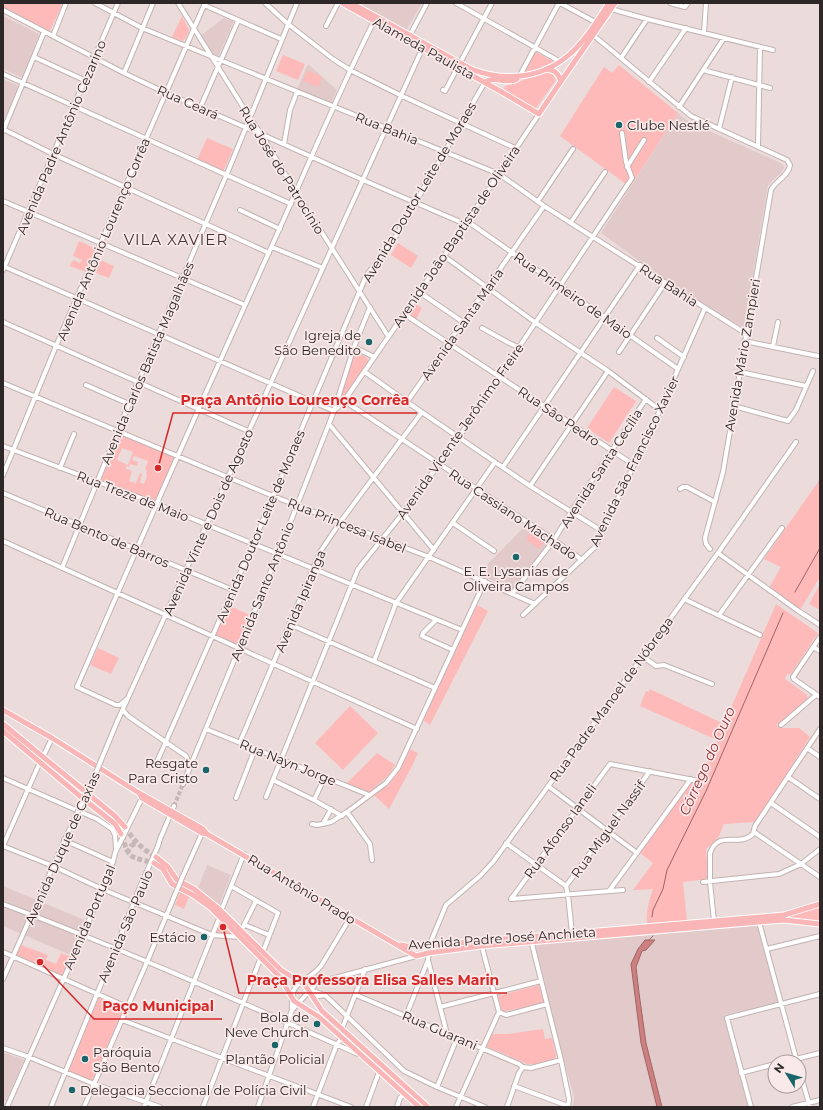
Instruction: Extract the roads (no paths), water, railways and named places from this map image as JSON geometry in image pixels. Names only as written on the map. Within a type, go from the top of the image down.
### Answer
[{"type":"main road","name":"Alameda Paulista","points":[[342,3],[358,7],[374,21],[409,37]]},
{"type":"main road","name":"Alameda Paulista","points":[[351,3],[459,65],[539,114]]},
{"type":"main road","points":[[546,69],[565,58],[588,35],[609,3]]},
{"type":"main road","points":[[539,114],[615,3]]},
{"type":"main road","points":[[565,58],[572,64]]},
{"type":"main road","name":"Alameda Paulista","points":[[459,65],[493,76],[519,77],[546,69]]},
{"type":"main road","points":[[546,69],[555,71],[560,77],[561,81]]},
{"type":"main road","points":[[485,82],[489,80],[515,80],[519,77]]},
{"type":"main road","points":[[500,91],[507,81]]},
{"type":"main road","name":"Rua Antônio Prado","points":[[3,710],[52,738],[142,795],[172,810],[204,832],[396,944]]},
{"type":"main road","points":[[3,724],[115,824],[121,834]]},
{"type":"main road","points":[[3,731],[42,759],[115,816],[125,827]]},
{"type":"main road","points":[[156,857],[168,866],[177,880],[207,898],[220,914],[261,954],[280,977],[292,998],[298,1004],[319,1017],[419,1107]]},
{"type":"main road","points":[[154,863],[163,870],[172,884],[193,895],[220,914]]},
{"type":"main road","name":"Avenida Padre José Anchieta","points":[[531,939],[572,933],[784,915],[820,904]]},
{"type":"main road","name":"Avenida Padre José Anchieta","points":[[396,944],[412,947],[481,944],[784,920],[820,925]]},
{"type":"main road","name":"Avenida Padre José Anchieta","points":[[396,944],[416,956],[481,944]]},
{"type":"main road","points":[[261,954],[281,970],[301,981],[310,990],[322,1011],[428,1107]]},
{"type":"main road","points":[[342,1038],[346,1036],[351,1037]]},
{"type":"street","points":[[53,36],[66,3]]},
{"type":"street","name":"Rua Bahia","points":[[95,3],[142,28],[499,174],[544,206],[640,265],[665,283],[745,334]]},
{"type":"street","name":"Avenida Padre Antônio Cezarino","points":[[4,267],[118,3]]},
{"type":"street","points":[[124,73],[153,3]]},
{"type":"street","name":"Rua José do Patrocínio","points":[[178,3],[388,336]]},
{"type":"street","points":[[265,3],[288,24],[333,59],[350,70],[400,95],[516,148]]},
{"type":"street","name":"Avenida Carlos Batista Magalhães","points":[[62,568],[138,382],[226,176],[297,3]]},
{"type":"street","points":[[326,26],[338,3]]},
{"type":"street","points":[[409,37],[426,3]]},
{"type":"street","points":[[456,3],[559,61]]},
{"type":"street","points":[[443,90],[444,91],[459,65],[492,3]]},
{"type":"street","points":[[519,77],[560,3],[596,23]]},
{"type":"street","points":[[670,3],[685,7],[688,3]]},
{"type":"street","points":[[704,33],[706,3]]},
{"type":"street","points":[[204,4],[281,39]]},
{"type":"street","name":"Avenida Antônio Lourenço Corrêa","points":[[3,475],[56,346],[102,243],[204,4]]},
{"type":"street","points":[[611,9],[773,50]]},
{"type":"street","name":"Rua Ceará","points":[[3,10],[124,73],[166,93],[416,203],[466,222]]},
{"type":"street","points":[[621,58],[646,19]]},
{"type":"street","points":[[200,108],[238,20]]},
{"type":"street","points":[[128,698],[120,705],[116,705],[77,687],[198,409],[272,247],[350,70],[374,21]]},
{"type":"street","points":[[649,82],[686,28]]},
{"type":"street","points":[[44,32],[24,83],[3,130],[269,253]]},
{"type":"street","points":[[593,35],[691,116],[758,146],[760,47]]},
{"type":"street","points":[[679,106],[724,38]]},
{"type":"street","name":"Avenida Vinte e Dois de Agosto","points":[[120,717],[248,431],[332,249],[400,95],[424,45]]},
{"type":"street","points":[[34,58],[84,80]]},
{"type":"street","points":[[703,70],[732,76],[770,88]]},
{"type":"street","points":[[3,74],[74,105],[226,176],[291,204]]},
{"type":"street","points":[[719,129],[732,76]]},
{"type":"street","name":"Avenida Doutor Leite de Moraes","points":[[156,764],[274,496],[366,276],[393,241],[485,82]]},
{"type":"street","points":[[284,144],[290,110],[297,92]]},
{"type":"street","name":"Avenida João Baptista de Oliveira","points":[[334,411],[344,401],[420,292],[539,114]]},
{"type":"street","points":[[622,133],[627,167]]},
{"type":"street","points":[[627,167],[644,140]]},
{"type":"street","name":"Avenida Mário Zampieri","points":[[710,549],[706,544],[705,538],[723,472],[745,334],[771,190],[774,185],[789,171],[790,166],[787,160],[758,146]]},
{"type":"street","points":[[538,202],[573,149]]},
{"type":"street","name":"Avenida Vicente Jerônimo Freire","points":[[266,797],[358,569],[403,513],[459,437],[518,347],[594,237],[632,178],[627,167]]},
{"type":"street","points":[[571,222],[605,172]]},
{"type":"street","points":[[3,201],[183,277],[245,305]]},
{"type":"street","name":"Avenida Santa Maria","points":[[407,402],[544,206]]},
{"type":"street","points":[[240,210],[280,229]]},
{"type":"street","name":"Rua Primeiro de Maio","points":[[466,222],[561,286],[678,369]]},
{"type":"street","points":[[272,247],[323,268]]},
{"type":"street","points":[[444,256],[536,323],[608,371],[660,410]]},
{"type":"street","points":[[503,467],[640,265]]},
{"type":"street","points":[[4,267],[334,411]]},
{"type":"street","points":[[619,352],[665,283]]},
{"type":"street","points":[[420,292],[463,322]]},
{"type":"street","name":"Avenida Santo Antônio","points":[[183,784],[298,505],[334,411],[354,347],[370,307]]},
{"type":"street","name":"Avenida São Francisco Xavier","points":[[524,615],[595,547],[660,410],[705,308]]},
{"type":"street","name":"Rua São Pedro","points":[[404,314],[634,465]]},
{"type":"street","points":[[3,322],[248,431]]},
{"type":"street","points":[[773,346],[778,322]]},
{"type":"street","points":[[482,328],[518,347]]},
{"type":"street","points":[[657,338],[684,357]]},
{"type":"street","points":[[744,341],[818,356]]},
{"type":"street","points":[[509,343],[515,352]]},
{"type":"street","points":[[354,347],[374,357]]},
{"type":"street","points":[[530,486],[608,371]]},
{"type":"street","points":[[734,406],[788,421],[796,410],[813,371]]},
{"type":"street","points":[[364,372],[530,486],[602,531]]},
{"type":"street","points":[[740,372],[806,386]]},
{"type":"street","name":"Rua Princesa Isabel","points":[[3,383],[274,496],[429,557],[535,604]]},
{"type":"street","points":[[86,385],[129,404]]},
{"type":"street","name":"Rua Cassiano Machado","points":[[339,396],[344,401],[582,560]]},
{"type":"street","name":"Avenida Santa Cecília","points":[[512,594],[554,540],[646,399]]},
{"type":"street","name":"Avenida Ipiranga","points":[[240,742],[320,552],[340,521],[422,412]]},
{"type":"street","points":[[329,424],[434,550]]},
{"type":"street","points":[[60,468],[74,434]]},
{"type":"street","name":"Rua Padre Manoel de Nóbrega","points":[[428,960],[429,946],[446,905],[480,876],[506,843],[718,553],[796,442]]},
{"type":"street","name":"Rua Treze de Maio","points":[[3,446],[207,524],[462,630]]},
{"type":"street","points":[[374,661],[396,603],[495,462]]},
{"type":"street","points":[[680,489],[687,487],[715,502]]},
{"type":"street","name":"Rua Bento de Barros","points":[[3,493],[233,590]]},
{"type":"street","points":[[453,523],[494,551]]},
{"type":"street","points":[[719,615],[782,528]]},
{"type":"street","points":[[3,541],[165,616],[417,729]]},
{"type":"street","points":[[718,553],[797,610],[820,624]]},
{"type":"street","points":[[312,824],[318,825],[331,822],[342,816],[386,783],[398,768],[485,581]]},
{"type":"street","points":[[684,600],[760,635]]},
{"type":"street","points":[[436,620],[423,633],[422,636],[452,650]]},
{"type":"street","points":[[289,624],[435,688]]},
{"type":"street","points":[[781,725],[818,696],[793,677],[820,637]]},
{"type":"street","points":[[813,647],[820,651]]},
{"type":"street","points":[[642,656],[656,666],[664,665],[712,684]]},
{"type":"street","points":[[116,705],[120,717],[128,716]]},
{"type":"street","points":[[123,710],[128,716],[186,756],[191,758],[194,756]]},
{"type":"street","name":"Avenida Duque de Caxias","points":[[3,979],[120,717]]},
{"type":"street","name":"Rua Nayn Jorge","points":[[206,729],[369,795]]},
{"type":"street","points":[[714,921],[710,882],[710,853],[715,844],[724,839],[745,840],[754,832],[755,826],[820,729]]},
{"type":"street","points":[[52,738],[3,846],[212,935],[241,934],[256,901]]},
{"type":"street","points":[[807,748],[820,757]]},
{"type":"street","points":[[236,798],[255,749]]},
{"type":"street","points":[[186,756],[188,761],[188,771]]},
{"type":"street","name":"Rua Afonso Ianeli","points":[[568,894],[511,899],[610,764],[650,772]]},
{"type":"street","points":[[650,772],[699,781]]},
{"type":"street","name":"Rua Miguel Nassif","points":[[566,886],[650,772]]},
{"type":"street","points":[[314,800],[325,777]]},
{"type":"street","points":[[788,777],[820,799]]},
{"type":"street","points":[[3,778],[85,813],[105,824],[115,835],[115,853]]},
{"type":"street","points":[[609,891],[691,779]]},
{"type":"street","points":[[273,780],[314,800],[342,816]]},
{"type":"street","points":[[548,786],[637,853]]},
{"type":"street","name":"Avenida Portugal","points":[[7,1106],[83,935],[113,862],[115,853],[142,795]]},
{"type":"street","points":[[771,803],[820,837]]},
{"type":"street","points":[[323,824],[331,809]]},
{"type":"street","name":"Avenida São Paulo","points":[[51,1107],[146,872],[149,870],[172,810]]},
{"type":"street","points":[[347,812],[370,844],[372,860]]},
{"type":"street","points":[[84,1107],[182,878],[204,832]]},
{"type":"street","points":[[754,832],[820,877]]},
{"type":"street","points":[[64,840],[113,862]]},
{"type":"street","points":[[506,843],[566,886],[572,933]]},
{"type":"street","points":[[703,882],[779,874],[801,864],[820,849]]},
{"type":"street","points":[[144,1107],[244,854]]},
{"type":"street","points":[[203,1107],[278,913],[231,886]]},
{"type":"street","points":[[568,894],[623,890]]},
{"type":"street","points":[[3,904],[83,935],[244,1002],[287,1023],[361,1054]]},
{"type":"street","points":[[258,1107],[292,1010],[294,990],[301,981],[316,972],[321,966],[350,918]]},
{"type":"street","points":[[759,922],[795,1054]]},
{"type":"street","points":[[245,926],[269,935]]},
{"type":"street","points":[[767,949],[820,936]]},
{"type":"street","points":[[514,1086],[568,1106],[569,1099],[561,1060],[531,939]]},
{"type":"street","points":[[456,1107],[498,1012],[481,944]]},
{"type":"street","points":[[3,952],[127,1008]]},
{"type":"street","points":[[292,1010],[316,984],[320,982],[416,956]]},
{"type":"street","points":[[428,960],[447,1034]]},
{"type":"street","points":[[406,1016],[428,960]]},
{"type":"street","points":[[342,1029],[366,969]]},
{"type":"street","points":[[440,1008],[541,981]]},
{"type":"street","points":[[310,990],[325,995],[404,1071],[437,1087],[485,1107]]},
{"type":"street","points":[[751,1107],[727,1018],[820,994]]},
{"type":"street","points":[[313,997],[325,995]]},
{"type":"street","name":"Rua Guarani","points":[[356,995],[482,1048],[523,1067]]},
{"type":"street","points":[[498,1012],[506,1015],[547,1004]]},
{"type":"street","points":[[122,1020],[351,1107]]},
{"type":"street","points":[[313,1107],[337,1044],[342,1038]]},
{"type":"street","points":[[437,1087],[457,1038]]},
{"type":"street","points":[[3,1048],[94,1084],[160,1107]]},
{"type":"street","points":[[807,1057],[820,1053]]},
{"type":"street","points":[[507,1107],[519,1073],[523,1067],[531,1068],[561,1060]]},
{"type":"street","points":[[741,1073],[767,1066]]},
{"type":"street","points":[[397,1080],[404,1071]]},
{"type":"street","points":[[366,1107],[379,1072]]},
{"type":"street","points":[[398,1107],[400,1098],[404,1094]]},
{"type":"street","points":[[806,1094],[809,1105]]},
{"type":"street","points":[[792,1107],[809,1105],[820,1100]]},
{"type":"waterway","name":"Córrego do Ouro","points":[[795,592],[820,548]]},
{"type":"waterway","name":"Córrego do Ouro","points":[[652,917],[653,910],[663,889],[667,870],[706,791],[783,613]]},
{"type":"waterway","points":[[649,940],[653,936]]},
{"type":"tunnel","points":[[174,806],[183,784]]},
{"type":"tunnel","points":[[125,827],[138,844],[156,857]]},
{"type":"tunnel","points":[[122,835],[127,849],[132,856],[154,863]]},
{"type":"tunnel","points":[[127,853],[131,846],[136,843]]},
{"type":"place","name":"Clube Nestlé","points":[[619,125]]},
{"type":"place","name":"Igreja de São Benedito","points":[[369,342]]},
{"type":"place","name":"Praça Antônio Lourenço Corrêa","points":[[158,468]]},
{"type":"place","name":"E. E. Lysanias de Oliveira Campos","points":[[516,557]]},
{"type":"place","name":"Resgate Para Cristo","points":[[206,770]]},
{"type":"place","name":"Praça Professora Elisa Salles Marin","points":[[223,927]]},
{"type":"place","name":"Estácio","points":[[204,937]]},
{"type":"place","name":"Paço Municipal","points":[[40,962]]},
{"type":"place","name":"Bola de Neve Church","points":[[317,1024]]},
{"type":"place","name":"Plantão Policial","points":[[275,1045]]},
{"type":"place","name":"Paróquia São Bento","points":[[85,1059]]},
{"type":"place","name":"Delegacia Seccional de Polícia Civil","points":[[72,1090]]},
{"type":"district","name":"VILA XAVIER","points":[[176,240]]}]
